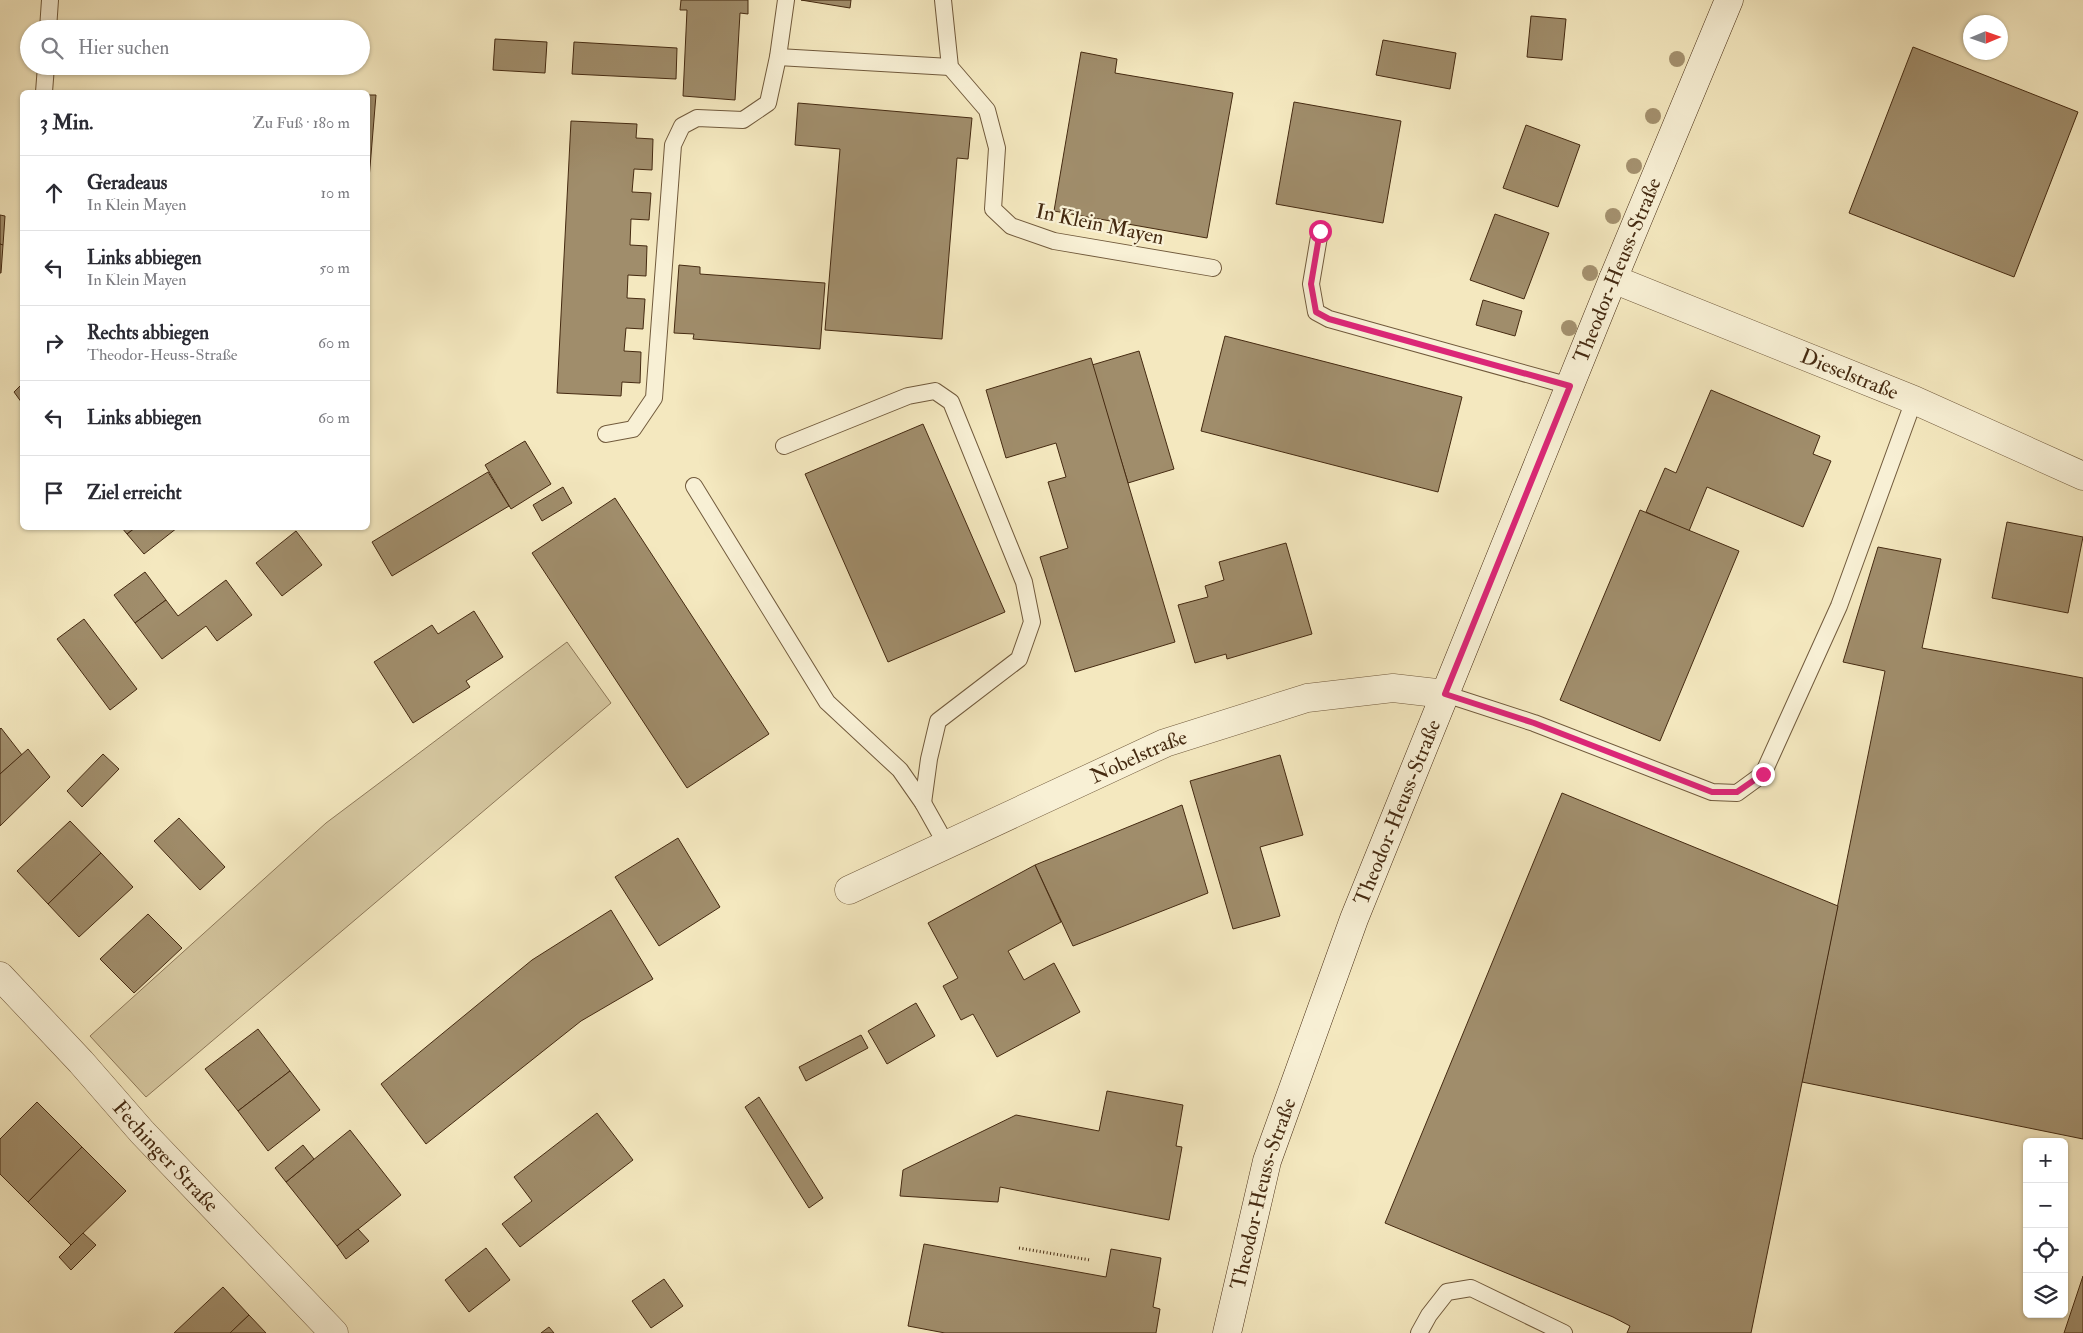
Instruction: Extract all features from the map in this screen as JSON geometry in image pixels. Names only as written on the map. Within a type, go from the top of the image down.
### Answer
[{"type":"street","name":"Theodor-Heuss-Straße","points":[[1227,1333],[1267,1160],[1354,919],[1613,279],[1729,0]]},
{"type":"street","name":"Dieselstraße","points":[[1613,279],[1914,400],[2083,476]]},
{"type":"street","name":"Nobelstraße","points":[[849,890],[1165,743],[1307,698],[1393,688],[1445,694]]},
{"type":"street","name":"Fechinger Straße","points":[[0,976],[81,1062],[142,1132],[334,1333]]},
{"type":"lane","points":[[49,20],[50,0]]},
{"type":"lane","points":[[606,434],[633,429],[654,398],[673,145],[682,126],[697,118],[743,120],[768,104],[778,57],[786,0]]},
{"type":"lane","points":[[778,57],[950,67],[943,0]]},
{"type":"lane","name":"In Klein Mayen","points":[[950,67],[987,110],[997,148],[993,209],[1010,226],[1054,241],[1214,268]]},
{"type":"lane","points":[[44,90],[45,75]]},
{"type":"lane","points":[[1320,231],[1311,284],[1316,312],[1329,319],[1370,331],[1570,386]]},
{"type":"lane","points":[[784,446],[908,396],[935,391],[951,402],[1024,582],[1032,622],[1019,659],[938,721],[929,759],[923,803]]},
{"type":"lane","points":[[1445,694],[1534,723],[1712,792],[1737,792],[1763,774],[1839,606],[1914,400]]},
{"type":"lane","points":[[694,486],[827,702],[900,770],[923,803],[946,844]]},
{"type":"lane","points":[[1419,1333],[1429,1315],[1447,1292],[1471,1288],[1564,1333]]},
{"type":"path","points":[[1019,1248],[1090,1260]]},
{"type":"shaded area","points":[[567,642],[611,703],[146,1097],[90,1036],[326,823]]},
{"type":"building","points":[[681,0],[748,0],[748,14],[740,13],[735,100],[683,96],[687,10],[680,10]]},
{"type":"building","points":[[801,0],[851,0],[850,8]]},
{"type":"building","points":[[1531,16],[1566,19],[1562,60],[1527,57]]},
{"type":"building","points":[[495,39],[547,42],[545,73],[493,70]]},
{"type":"building","points":[[1383,40],[1456,53],[1450,89],[1376,75]]},
{"type":"building","points":[[574,42],[677,48],[676,79],[572,74]]},
{"type":"building","points":[[1913,47],[2078,112],[2014,277],[1849,213]]},
{"type":"building","points":[[1081,52],[1117,59],[1115,73],[1233,93],[1207,238],[1054,211]]},
{"type":"building","points":[[370,95],[376,95],[370,167]]},
{"type":"building","points":[[1294,102],[1401,121],[1383,223],[1276,204]]},
{"type":"building","points":[[798,103],[972,118],[968,159],[957,158],[942,339],[825,330],[840,149],[795,145]]},
{"type":"building","points":[[571,121],[637,124],[636,138],[653,139],[652,170],[634,169],[632,192],[651,193],[649,220],[631,219],[630,245],[647,246],[646,276],[628,275],[627,298],[645,299],[643,329],[626,328],[624,351],[641,352],[640,383],[622,382],[621,396],[557,393]]},
{"type":"building","points":[[1526,125],[1580,145],[1558,207],[1503,188]]},
{"type":"building","points":[[1495,214],[1549,233],[1524,299],[1470,280]]},
{"type":"building","points":[[0,215],[5,216],[3,245],[0,244]]},
{"type":"building","points":[[0,244],[3,245],[1,273],[0,273]]},
{"type":"building","points":[[679,265],[700,267],[700,274],[825,283],[820,349],[693,339],[694,334],[674,333]]},
{"type":"building","points":[[1483,300],[1522,311],[1515,336],[1476,325]]},
{"type":"building","points":[[1225,336],[1462,397],[1438,492],[1201,431]]},
{"type":"building","points":[[1139,351],[1174,469],[1128,483],[1092,365]]},
{"type":"building","points":[[1091,358],[1175,642],[1075,672],[1040,557],[1068,548],[1048,482],[1066,477],[1056,443],[1006,458],[986,390]]},
{"type":"building","points":[[20,386],[20,400],[14,392]]},
{"type":"building","points":[[1711,390],[1820,436],[1813,454],[1831,461],[1803,527],[1707,487],[1689,531],[1646,512],[1665,468],[1676,473]]},
{"type":"building","points":[[923,424],[1005,612],[888,662],[805,474]]},
{"type":"building","points":[[525,441],[551,484],[511,509],[485,465]]},
{"type":"building","points":[[488,472],[509,506],[392,576],[372,542]]},
{"type":"building","points":[[563,487],[572,503],[542,521],[533,505]]},
{"type":"building","points":[[615,498],[769,734],[687,788],[532,553]]},
{"type":"building","points":[[1640,510],[1739,551],[1660,741],[1560,700]]},
{"type":"building","points":[[2007,522],[2083,537],[2068,613],[1992,598]]},
{"type":"building","points":[[124,530],[132,530],[127,534]]},
{"type":"building","points":[[132,530],[174,530],[144,554],[127,534]]},
{"type":"building","points":[[296,531],[322,565],[282,596],[256,563]]},
{"type":"building","points":[[1286,543],[1312,634],[1227,659],[1226,654],[1195,663],[1178,605],[1208,597],[1205,586],[1224,580],[1219,562]]},
{"type":"building","points":[[1878,547],[1941,559],[1922,648],[2083,678],[2083,1139],[1802,1082],[1885,671],[1843,662]]},
{"type":"building","points":[[145,572],[166,600],[135,623],[114,595]]},
{"type":"building","points":[[226,580],[252,615],[217,641],[206,626],[162,659],[135,623],[166,600],[178,616]]},
{"type":"building","points":[[474,611],[503,657],[466,681],[470,687],[413,723],[374,662],[432,625],[438,634]]},
{"type":"building","points":[[84,619],[137,689],[110,710],[57,639]]},
{"type":"building","points":[[0,729],[22,755],[0,774]]},
{"type":"building","points":[[28,749],[50,777],[0,826],[0,774]]},
{"type":"building","points":[[103,754],[119,769],[82,807],[67,791]]},
{"type":"building","points":[[1280,755],[1303,835],[1260,847],[1280,916],[1233,929],[1190,781]]},
{"type":"building","points":[[1562,793],[1838,906],[1751,1333],[1627,1333],[1630,1326],[1613,1317],[1385,1223]]},
{"type":"building","points":[[1182,805],[1208,893],[1073,946],[1035,865]]},
{"type":"building","points":[[179,818],[225,867],[200,890],[154,841]]},
{"type":"building","points":[[70,821],[101,853],[48,904],[17,871]]},
{"type":"building","points":[[678,838],[720,907],[659,946],[615,877]]},
{"type":"building","points":[[101,853],[133,887],[79,937],[48,904]]},
{"type":"building","points":[[1035,865],[1061,922],[1008,951],[1024,980],[1054,963],[1080,1012],[997,1057],[973,1014],[961,1020],[943,986],[958,978],[928,923]]},
{"type":"building","points":[[611,910],[653,979],[581,1021],[426,1144],[381,1084],[532,960]]},
{"type":"building","points":[[148,914],[182,948],[134,993],[100,959]]},
{"type":"building","points":[[916,1003],[935,1036],[887,1064],[868,1031]]},
{"type":"building","points":[[258,1029],[290,1071],[238,1111],[205,1069]]},
{"type":"building","points":[[861,1035],[868,1048],[806,1081],[799,1067]]},
{"type":"building","points":[[290,1071],[320,1110],[268,1151],[238,1111]]},
{"type":"building","points":[[1107,1091],[1183,1105],[1176,1146],[1182,1147],[1169,1220],[1000,1187],[998,1202],[900,1196],[903,1170],[1016,1115],[1099,1131]]},
{"type":"building","points":[[759,1097],[823,1198],[809,1208],[745,1107]]},
{"type":"building","points":[[37,1102],[82,1147],[28,1202],[0,1174],[0,1139]]},
{"type":"building","points":[[597,1113],[633,1160],[520,1247],[502,1224],[532,1201],[514,1177]]},
{"type":"building","points":[[350,1130],[401,1195],[337,1246],[286,1182]]},
{"type":"building","points":[[303,1145],[314,1159],[286,1182],[275,1168]]},
{"type":"building","points":[[82,1147],[126,1191],[71,1245],[28,1202]]},
{"type":"building","points":[[358,1229],[369,1241],[346,1259],[337,1246]]},
{"type":"building","points":[[83,1233],[96,1245],[71,1270],[59,1257]]},
{"type":"building","points":[[924,1244],[1106,1277],[1111,1249],[1161,1258],[1153,1307],[1160,1309],[1156,1333],[945,1333],[908,1326]]},
{"type":"building","points":[[486,1248],[510,1280],[469,1312],[445,1280]]},
{"type":"building","points":[[2083,1276],[2083,1333],[2064,1333]]},
{"type":"building","points":[[664,1279],[683,1306],[651,1328],[632,1301]]},
{"type":"building","points":[[223,1287],[249,1315],[230,1333],[174,1333]]},
{"type":"building","points":[[249,1315],[266,1333],[230,1333]]},
{"type":"building","points":[[549,1327],[554,1333],[541,1333]]},
{"type":"route","points":[[1320,231],[1311,284],[1316,312],[1329,319],[1570,386],[1445,694],[1534,723],[1712,792],[1737,792],[1763,774]]}]
